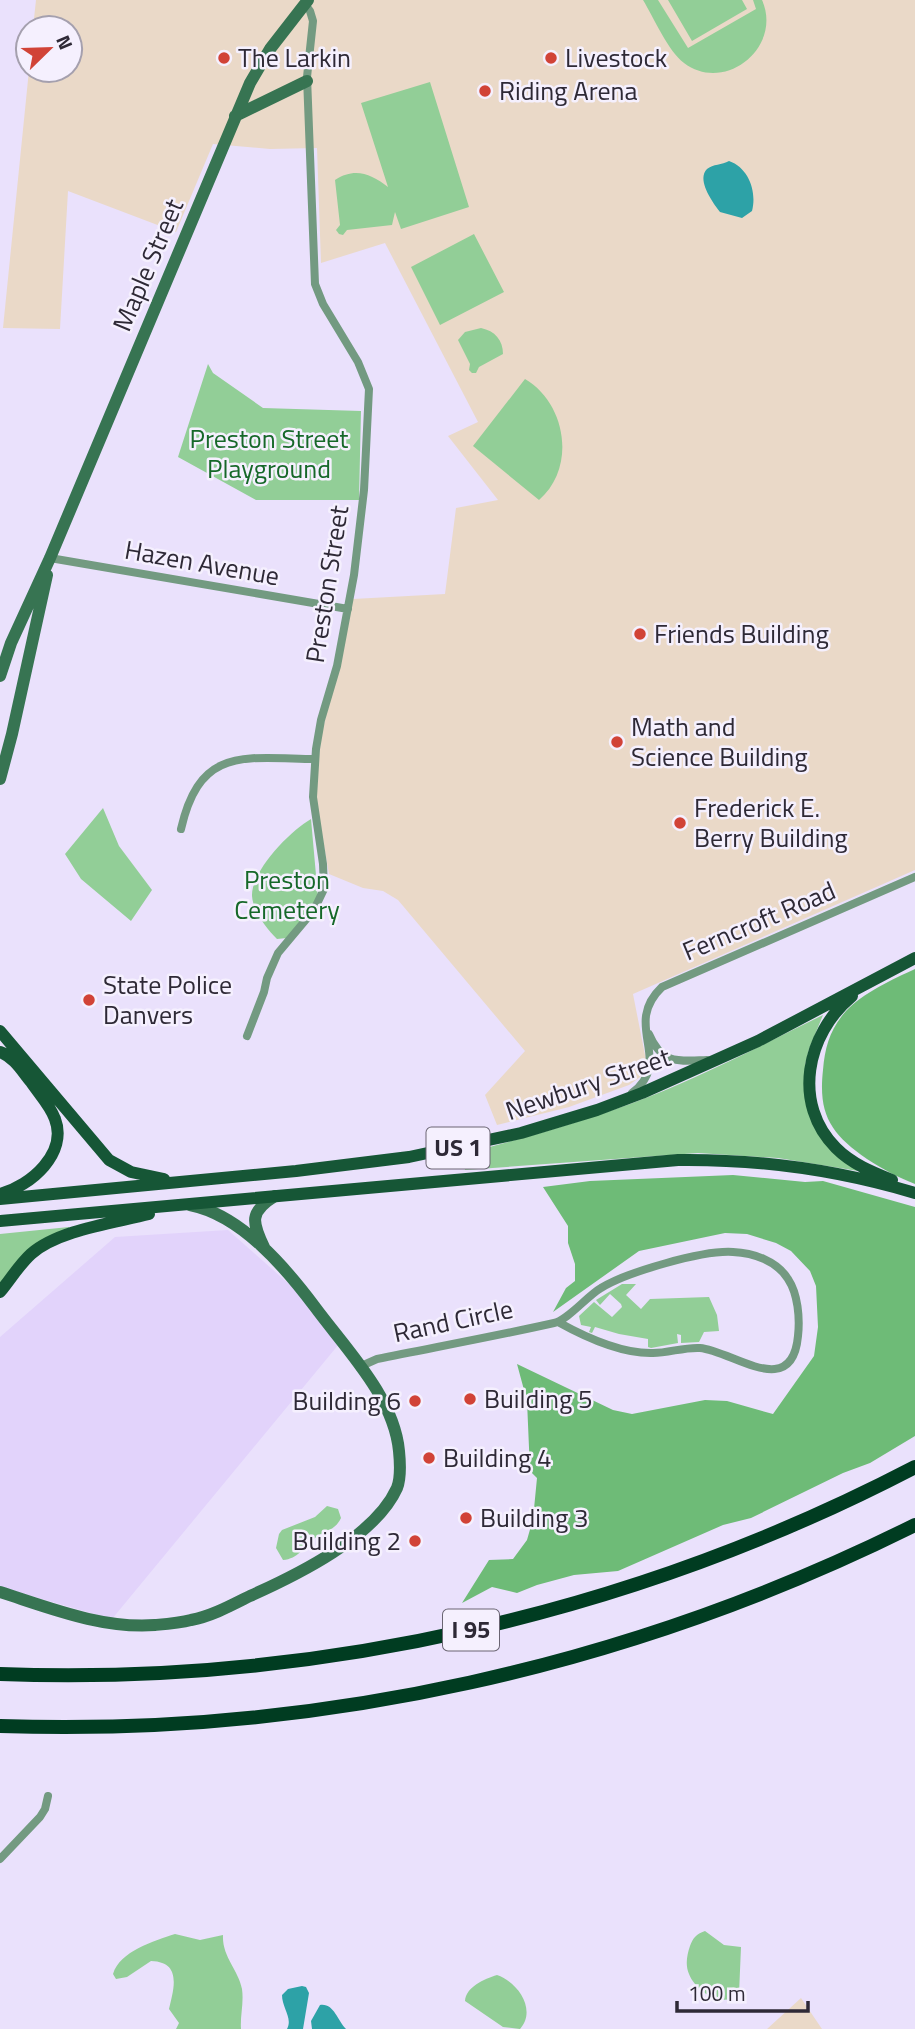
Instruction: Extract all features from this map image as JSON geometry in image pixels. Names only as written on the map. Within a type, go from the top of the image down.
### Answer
[{"type":"highway","name":"I 95","points":[[0,1674],[125,1674],[232,1667],[360,1651],[466,1631],[579,1602],[693,1565],[821,1512],[915,1467]]},
{"type":"highway","name":"I 95","points":[[0,1726],[104,1727],[237,1719],[358,1704],[466,1684],[594,1652],[700,1617],[813,1573],[915,1525]]},
{"type":"main road","name":"Maple Street","points":[[0,676],[23,615],[50,558],[235,116],[264,58],[306,2]]},
{"type":"main road","points":[[235,116],[307,81]]},
{"type":"main road","name":"Maple Street","points":[[0,779],[50,558]]},
{"type":"main road","name":"Newbury Street","points":[[0,1196],[181,1182],[427,1154],[521,1133],[621,1101],[715,1061],[915,958]]},
{"type":"main road","points":[[884,975],[847,1000],[825,1028],[810,1066],[808,1091],[820,1128],[837,1149],[856,1164],[915,1192]]},
{"type":"main road","points":[[0,1031],[108,1160],[131,1172],[181,1182]]},
{"type":"main road","points":[[0,1052],[16,1064],[48,1105],[58,1133],[52,1154],[39,1173],[0,1196]]},
{"type":"main road","name":"US 1","points":[[0,1221],[647,1162],[694,1160],[741,1161],[795,1167],[915,1192]]},
{"type":"main road","points":[[266,1250],[258,1233],[255,1214],[258,1208],[275,1196]]},
{"type":"main road","points":[[0,1292],[31,1254],[44,1245],[74,1233],[186,1204],[219,1214],[266,1250],[346,1345],[375,1387],[392,1420],[399,1452],[397,1487],[386,1507],[357,1534],[326,1558],[286,1580],[205,1616],[153,1625],[120,1624],[79,1617],[0,1592]]},
{"type":"street","name":"Preston Street","points":[[247,1036],[278,953],[314,910],[324,889],[313,797],[315,759],[321,720],[337,666],[354,575],[363,490],[369,388],[358,362],[323,304],[316,284],[307,81],[313,21],[306,2]]},
{"type":"street","name":"Hazen Avenue","points":[[50,558],[348,610]]},
{"type":"street","points":[[181,829],[187,804],[194,790],[199,782],[217,767],[249,759],[315,759]]},
{"type":"street","name":"Ferncroft Road","points":[[621,1101],[643,1084],[649,1073],[651,1066],[646,1011],[650,1000],[662,987],[915,877]]},
{"type":"street","points":[[646,1028],[655,1046],[667,1057],[679,1061],[715,1061]]},
{"type":"street","name":"Rand Circle","points":[[359,1367],[377,1359],[558,1322],[599,1289],[618,1279],[656,1266],[734,1252],[762,1258],[785,1274],[796,1298],[799,1330],[793,1355],[780,1367],[771,1370],[760,1369],[704,1348],[682,1348],[655,1353],[623,1349],[592,1339],[558,1322]]},
{"type":"street","points":[[0,1859],[40,1817],[48,1796]]},
{"type":"shaded area","points":[[36,0],[915,0],[915,870],[633,994],[646,1060],[643,1075],[629,1085],[569,1107],[497,1125],[485,1095],[525,1051],[398,900],[383,891],[363,888],[329,874],[317,806],[317,770],[322,733],[353,599],[445,594],[456,508],[498,500],[448,436],[478,422],[385,243],[321,263],[317,148],[270,149],[213,144],[176,232],[68,191],[60,329],[3,328],[28,84],[84,84],[84,14],[34,14]]},
{"type":"shaded area","points":[[729,161],[742,169],[752,189],[752,211],[742,218],[720,212],[704,185],[707,169]]},
{"type":"shaded area","points":[[915,969],[915,1184],[873,1163],[844,1141],[825,1111],[822,1086],[827,1046],[840,1018],[870,992]]},
{"type":"shaded area","points":[[733,1175],[805,1182],[823,1181],[915,1207],[915,1436],[870,1463],[843,1473],[751,1518],[723,1525],[618,1571],[574,1575],[517,1593],[492,1587],[462,1603],[489,1560],[513,1559],[527,1540],[533,1519],[537,1478],[530,1471],[527,1401],[517,1364],[613,1410],[632,1414],[705,1400],[727,1401],[773,1414],[814,1356],[818,1327],[816,1286],[810,1271],[791,1251],[747,1234],[725,1233],[639,1251],[553,1312],[566,1288],[575,1281],[575,1264],[568,1243],[568,1226],[543,1187],[590,1181]]},
{"type":"shaded area","points":[[228,1230],[299,1293],[311,1312],[339,1344],[112,1619],[0,1587],[0,1337],[115,1237]]},
{"type":"shaded area","points":[[306,1987],[309,1993],[303,2029],[287,2029],[289,2021],[282,1995],[288,1989]]},
{"type":"shaded area","points":[[801,1998],[822,2029],[767,2029]]},
{"type":"shaded area","points":[[320,2005],[332,2009],[346,2029],[312,2029],[311,2021]]},
{"type":"green space","points":[[643,0],[658,0],[688,48],[756,9],[753,0],[762,0],[766,17],[764,34],[757,49],[746,61],[732,69],[716,73],[700,71],[684,63],[672,51]]},
{"type":"green space","points":[[668,0],[742,0],[747,9],[692,41]]},
{"type":"green space","points":[[430,82],[469,207],[401,229],[395,212],[392,225],[347,230],[343,235],[339,234],[336,230],[340,225],[335,180],[356,173],[375,179],[388,187],[361,103]]},
{"type":"green space","points":[[474,234],[504,292],[440,325],[411,267]]},
{"type":"green space","points":[[481,328],[497,337],[502,344],[503,354],[472,373],[458,340],[465,332]]},
{"type":"green space","name":"Preston Street Playground","points":[[208,364],[213,373],[263,408],[361,411],[359,500],[256,500],[178,457]]},
{"type":"green space","points":[[525,379],[550,403],[562,436],[559,471],[539,500],[473,446]]},
{"type":"green space","points":[[103,808],[119,846],[152,890],[131,921],[81,879],[65,854]]},
{"type":"green space","name":"Preston Cemetery","points":[[311,819],[319,909],[287,938],[277,939],[255,908],[253,886],[273,853]]},
{"type":"green space","points":[[823,1015],[805,1065],[805,1097],[858,1171],[778,1158],[698,1153],[465,1170],[462,1154],[567,1125],[655,1095]]},
{"type":"green space","points":[[69,1229],[0,1287],[0,1234]]},
{"type":"green space","points":[[622,1284],[636,1284],[626,1295],[641,1309],[650,1299],[709,1297],[717,1315],[719,1331],[704,1332],[699,1342],[681,1343],[681,1335],[677,1334],[678,1343],[651,1348],[648,1347],[648,1339],[595,1327],[592,1333],[589,1332],[591,1327],[581,1325],[579,1316],[594,1302],[612,1317],[622,1307],[621,1304],[610,1294],[600,1305],[596,1300]]},
{"type":"green space","points":[[327,1506],[338,1509],[341,1518],[339,1522],[315,1538],[297,1555],[283,1560],[276,1548],[282,1530],[315,1517]]},
{"type":"green space","points":[[705,1931],[724,1945],[741,1947],[739,1994],[733,1998],[725,2000],[711,1996],[698,1987],[689,1974],[687,1960],[690,1946],[699,1933]]},
{"type":"green space","points":[[175,1934],[200,1940],[223,1935],[225,1950],[242,1989],[241,2029],[176,2029],[179,2023],[169,2009],[174,1978],[168,1966],[161,1962],[151,1961],[127,1977],[116,1979],[113,1974],[117,1966],[130,1953]]},
{"type":"green space","points":[[497,1975],[518,1990],[526,2005],[525,2022],[520,2029],[503,2027],[465,2001],[472,1988]]},
{"type":"place","name":"The Larkin","points":[[224,58]]},
{"type":"place","name":"Livestock","points":[[551,58]]},
{"type":"place","name":"Riding Arena","points":[[485,91]]},
{"type":"place","name":"Friends Building","points":[[640,634]]},
{"type":"place","name":"Math and Science Building","points":[[617,742]]},
{"type":"place","name":"Frederick E. Berry Building","points":[[680,823]]},
{"type":"place","name":"State Police Danvers","points":[[89,1000]]},
{"type":"place","name":"Building 5","points":[[470,1399]]},
{"type":"place","name":"Building 6","points":[[415,1401]]},
{"type":"place","name":"Building 4","points":[[429,1458]]},
{"type":"place","name":"Building 3","points":[[466,1518]]},
{"type":"place","name":"Building 2","points":[[415,1541]]}]
